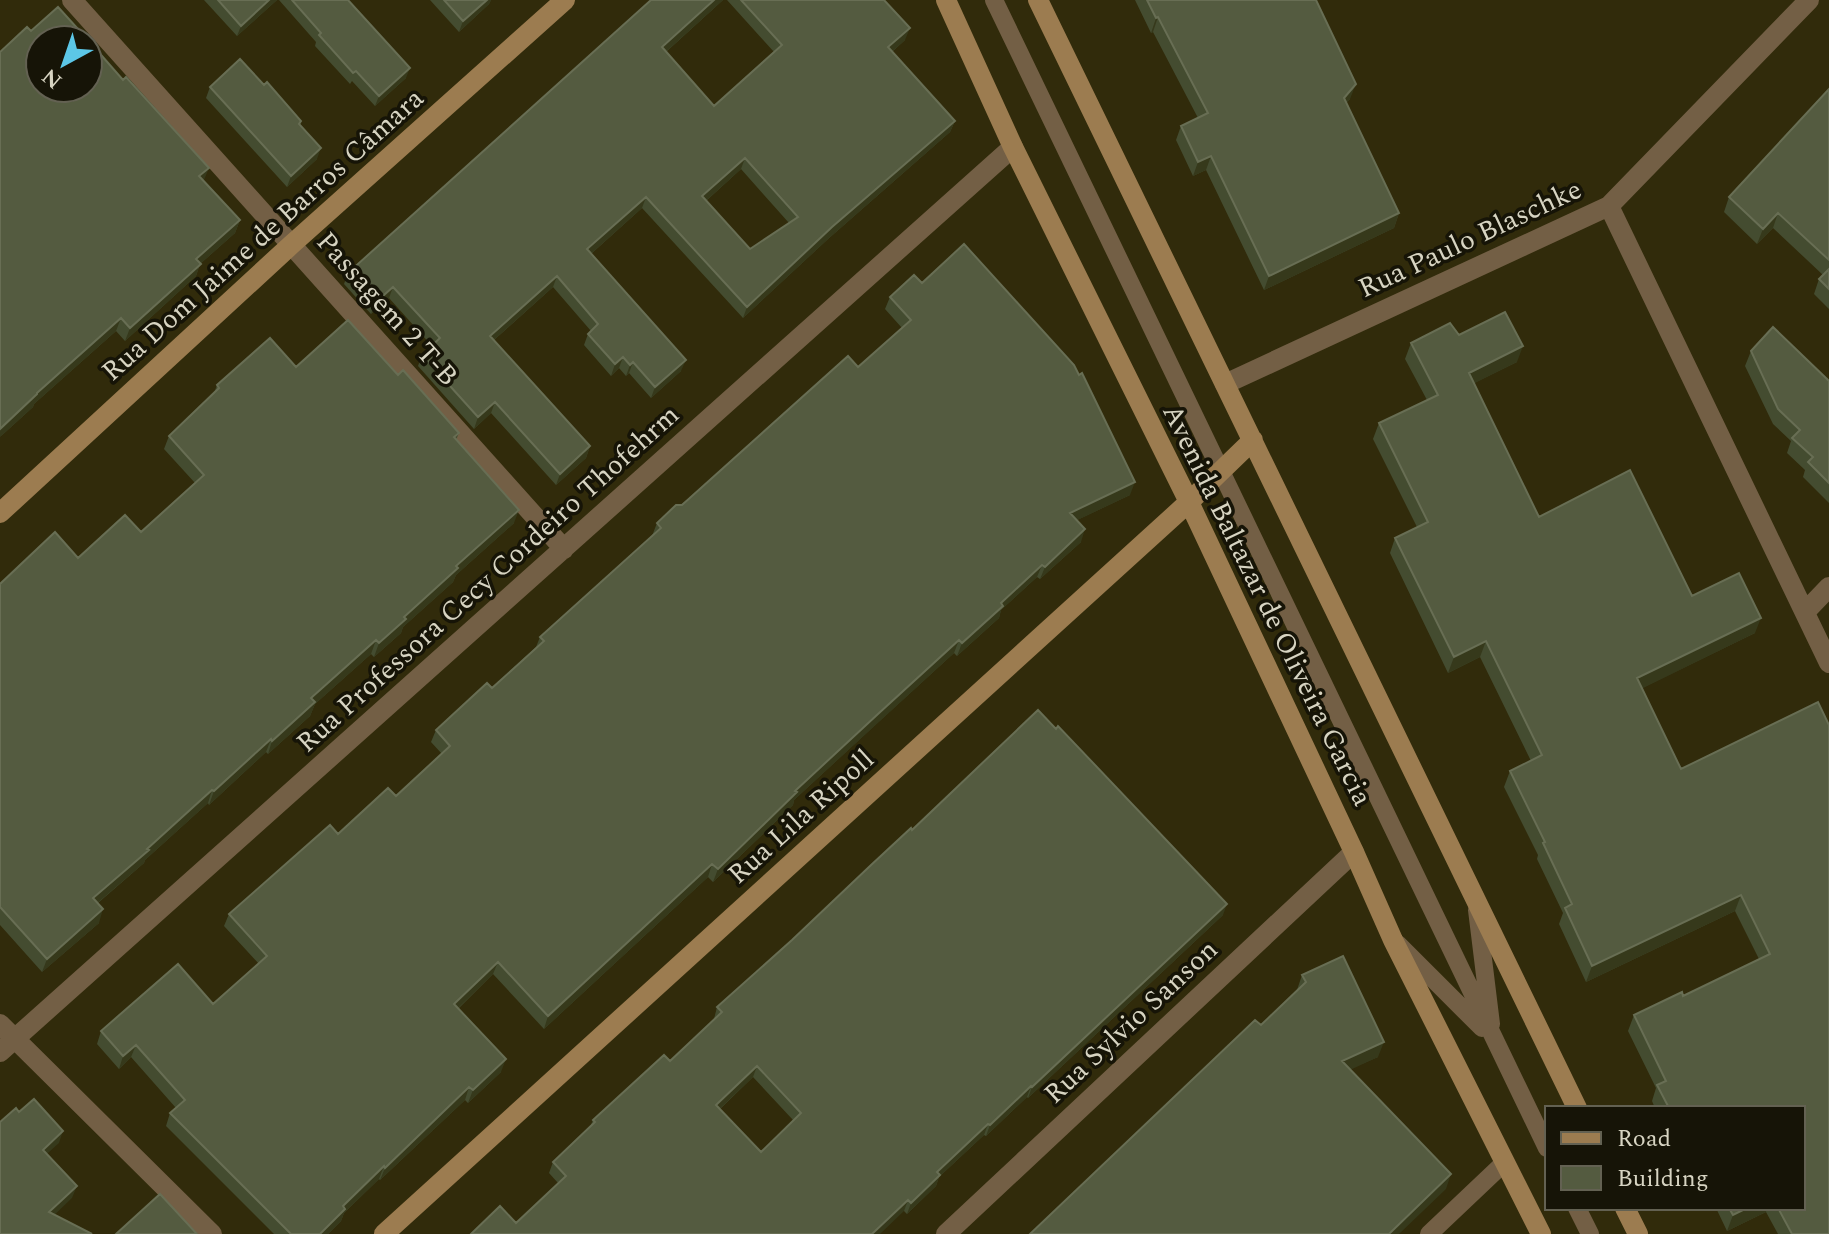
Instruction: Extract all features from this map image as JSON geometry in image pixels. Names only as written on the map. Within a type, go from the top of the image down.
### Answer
[{"type":"main road","name":"Rua Dom Jaime de Barros Câmara","points":[[0,513],[291,245],[565,0]]},
{"type":"main road","name":"Avenida Baltazar de Oliveira Garcia","points":[[946,0],[1013,147],[1189,502],[1393,940],[1541,1234]]},
{"type":"main road","points":[[1038,0],[1576,1106]]},
{"type":"main road","name":"Rua Lila Ripoll","points":[[384,1234],[1189,502],[1253,440]]},
{"type":"main road","points":[[1626,1210],[1638,1234]]},
{"type":"street","name":"Passagem 2 T-B","points":[[72,0],[564,549]]},
{"type":"street","name":"Rua Paulo Blaschke","points":[[1225,384],[1609,206],[1809,0]]},
{"type":"street","name":"Rua Professora Cecy Cordeiro Thofehrm","points":[[5,1038],[564,549],[1013,147]]},
{"type":"street","points":[[1609,206],[1829,663]]},
{"type":"street","points":[[1805,612],[1829,587]]},
{"type":"street","name":"Rua Sylvio Sanson","points":[[946,1234],[1354,852]]},
{"type":"street","points":[[5,1038],[212,1234]]},
{"type":"lane","points":[[994,0],[1545,1144]]},
{"type":"lane","points":[[1476,901],[1493,1039]]},
{"type":"lane","points":[[1393,940],[1493,1039]]},
{"type":"lane","points":[[1429,1234],[1505,1162]]},
{"type":"lane","points":[[1578,1210],[1590,1234]]},
{"type":"building","points":[[218,0],[269,0],[241,26]]},
{"type":"building","points":[[292,0],[348,0],[410,68],[379,96],[356,71],[353,73]]},
{"type":"building","points":[[444,0],[487,0],[463,21]]},
{"type":"building","points":[[651,0],[714,0],[662,47],[714,106],[782,45],[741,0],[884,0],[910,28],[888,47],[955,121],[832,227],[747,307],[646,197],[587,249],[686,360],[655,387],[633,362],[630,365],[623,357],[615,364],[588,334],[598,324],[557,276],[490,336],[590,446],[560,474],[495,402],[478,417],[422,355],[440,338],[393,287],[375,303],[348,273]],"holes":[[[745,158],[798,217],[750,249],[702,196]]]},
{"type":"building","points":[[1147,0],[1316,0],[1356,84],[1344,98],[1399,213],[1269,276],[1211,156],[1198,162],[1181,126],[1208,113]]},
{"type":"building","points":[[58,7],[73,24],[39,24]]},
{"type":"building","points":[[24,30],[24,104],[104,104],[104,58],[123,80],[126,77],[209,168],[199,176],[240,220],[196,259],[201,264],[130,328],[121,318],[0,429],[0,52]]},
{"type":"building","points":[[240,59],[264,85],[267,82],[321,148],[291,176],[210,87]]},
{"type":"building","points":[[1829,89],[1829,260],[1778,213],[1763,229],[1729,197]]},
{"type":"building","points":[[964,244],[1074,365],[1079,375],[1082,373],[1135,482],[1070,513],[1085,529],[1001,603],[1003,606],[962,643],[959,640],[878,714],[795,791],[718,869],[712,864],[548,1016],[498,962],[454,1004],[506,1059],[473,1090],[469,1087],[384,1166],[343,1206],[345,1209],[320,1234],[291,1234],[170,1113],[185,1100],[136,1045],[123,1056],[101,1031],[178,964],[213,1004],[267,956],[229,914],[330,825],[338,834],[388,788],[396,796],[450,746],[436,730],[487,683],[492,688],[544,641],[540,637],[661,528],[657,523],[676,505],[682,505],[848,356],[858,367],[911,320],[890,297],[914,275],[922,283]]},
{"type":"building","points":[[1829,269],[1829,289],[1819,279]]},
{"type":"building","points":[[1505,312],[1523,346],[1469,373],[1539,517],[1630,470],[1692,596],[1739,573],[1761,618],[1637,678],[1681,769],[1818,702],[1829,725],[1829,1234],[1792,1234],[1779,1210],[1805,1210],[1805,1106],[1668,1106],[1657,1085],[1666,1081],[1634,1015],[1682,992],[1683,996],[1770,954],[1741,895],[1592,966],[1565,908],[1572,904],[1510,771],[1542,755],[1486,641],[1454,657],[1395,538],[1428,522],[1379,423],[1438,395],[1411,343],[1450,323],[1459,335]]},
{"type":"building","points":[[348,320],[398,375],[403,370],[459,433],[454,437],[519,510],[456,566],[458,568],[404,617],[406,619],[379,643],[376,640],[311,698],[315,702],[93,898],[103,909],[47,959],[0,907],[0,584],[55,532],[78,558],[125,515],[141,532],[204,475],[169,436],[219,388],[217,385],[270,338],[296,367]]},
{"type":"building","points":[[1773,327],[1829,381],[1829,483],[1808,462],[1813,457],[1792,438],[1800,430],[1778,409],[1751,351]]},
{"type":"building","points":[[1038,710],[1056,729],[1058,726],[1227,904],[937,1172],[940,1175],[911,1203],[908,1200],[872,1234],[471,1234],[500,1206],[516,1223],[566,1176],[553,1162],[595,1122],[593,1120],[664,1055],[670,1061],[722,1012],[717,1007],[912,830]],"holes":[[[757,1066],[801,1113],[761,1152],[716,1105]]]},
{"type":"building","points":[[1343,956],[1384,1042],[1342,1061],[1451,1174],[1389,1234],[1030,1234],[1255,1020],[1261,1025],[1306,982],[1302,975]]},
{"type":"building","points":[[34,1099],[63,1131],[43,1150],[77,1186],[49,1212],[92,1234],[0,1234],[0,1122],[16,1108],[19,1112]]},
{"type":"building","points":[[160,1194],[197,1234],[116,1234]]}]
